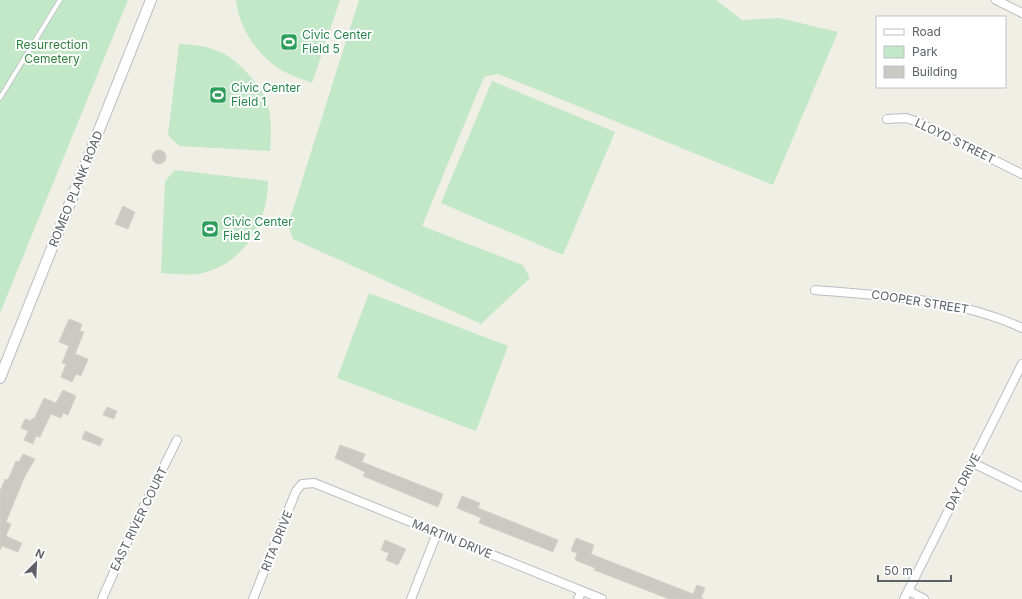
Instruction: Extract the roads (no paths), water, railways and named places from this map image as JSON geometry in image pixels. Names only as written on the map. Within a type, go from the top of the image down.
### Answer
[{"type":"street","name":"ROMEO PLANK ROAD","points":[[0,378],[151,0]]},
{"type":"street","points":[[996,0],[1022,13]]},
{"type":"street","name":"LLOYD STREET","points":[[887,119],[906,118],[918,122],[1022,174]]},
{"type":"street","name":"COOPER STREET","points":[[815,290],[899,297],[960,307],[986,314],[1022,328]]},
{"type":"street","name":"DAY DRIVE","points":[[906,595],[1022,364]]},
{"type":"street","name":"EAST RIVER COURT","points":[[102,599],[136,522],[177,440]]},
{"type":"street","points":[[973,463],[1022,487]]},
{"type":"street","name":"MARTIN DRIVE","points":[[302,484],[314,483],[602,599]]},
{"type":"street","name":"RITA DRIVE","points":[[253,599],[296,491],[302,484]]},
{"type":"street","points":[[411,599],[437,533]]},
{"type":"street","points":[[578,599],[582,590]]},
{"type":"street","points":[[906,595],[924,599]]},
{"type":"lane","points":[[0,98],[60,0]]},
{"type":"place","name":"Civic Center Field 5","points":[[289,42]]},
{"type":"place","name":"Civic Center Field 1","points":[[218,95]]},
{"type":"place","name":"Civic Center Field 2","points":[[210,229]]},
{"type":"park label","name":"Resurrection Cemetery","points":[[52,52]]}]
